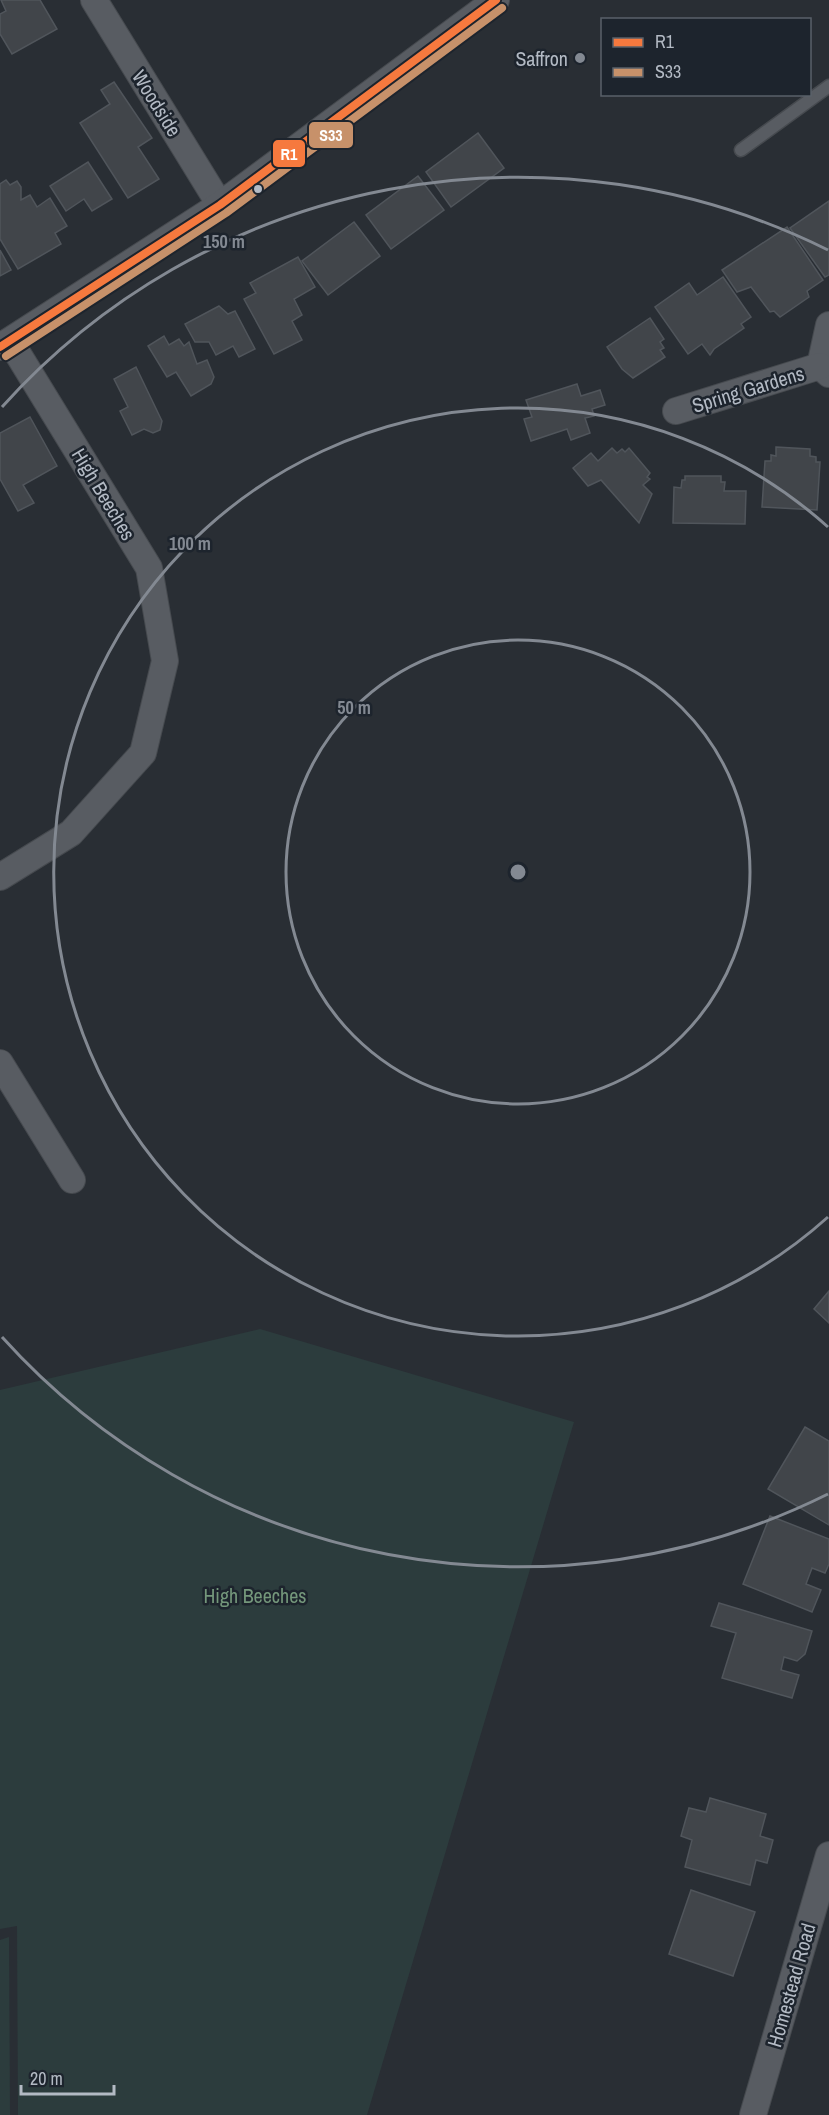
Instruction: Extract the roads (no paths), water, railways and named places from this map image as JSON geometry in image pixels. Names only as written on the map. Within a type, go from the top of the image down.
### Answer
[{"type":"street","name":"Woodside","points":[[94,0],[220,206]]},
{"type":"street","points":[[5,344],[220,206],[496,0]]},
{"type":"street","name":"Spring Gardens","points":[[676,411],[824,370],[829,325]]},
{"type":"street","name":"High Beeches","points":[[0,877],[71,833],[143,753],[165,661],[149,568],[5,344]]},
{"type":"street","points":[[0,1063],[72,1180]]},
{"type":"street","name":"Homestead Road","points":[[753,2115],[829,1855]]},
{"type":"lane","points":[[741,150],[829,86]]},
{"type":"place","name":"Saffron","points":[[580,58]]}]
